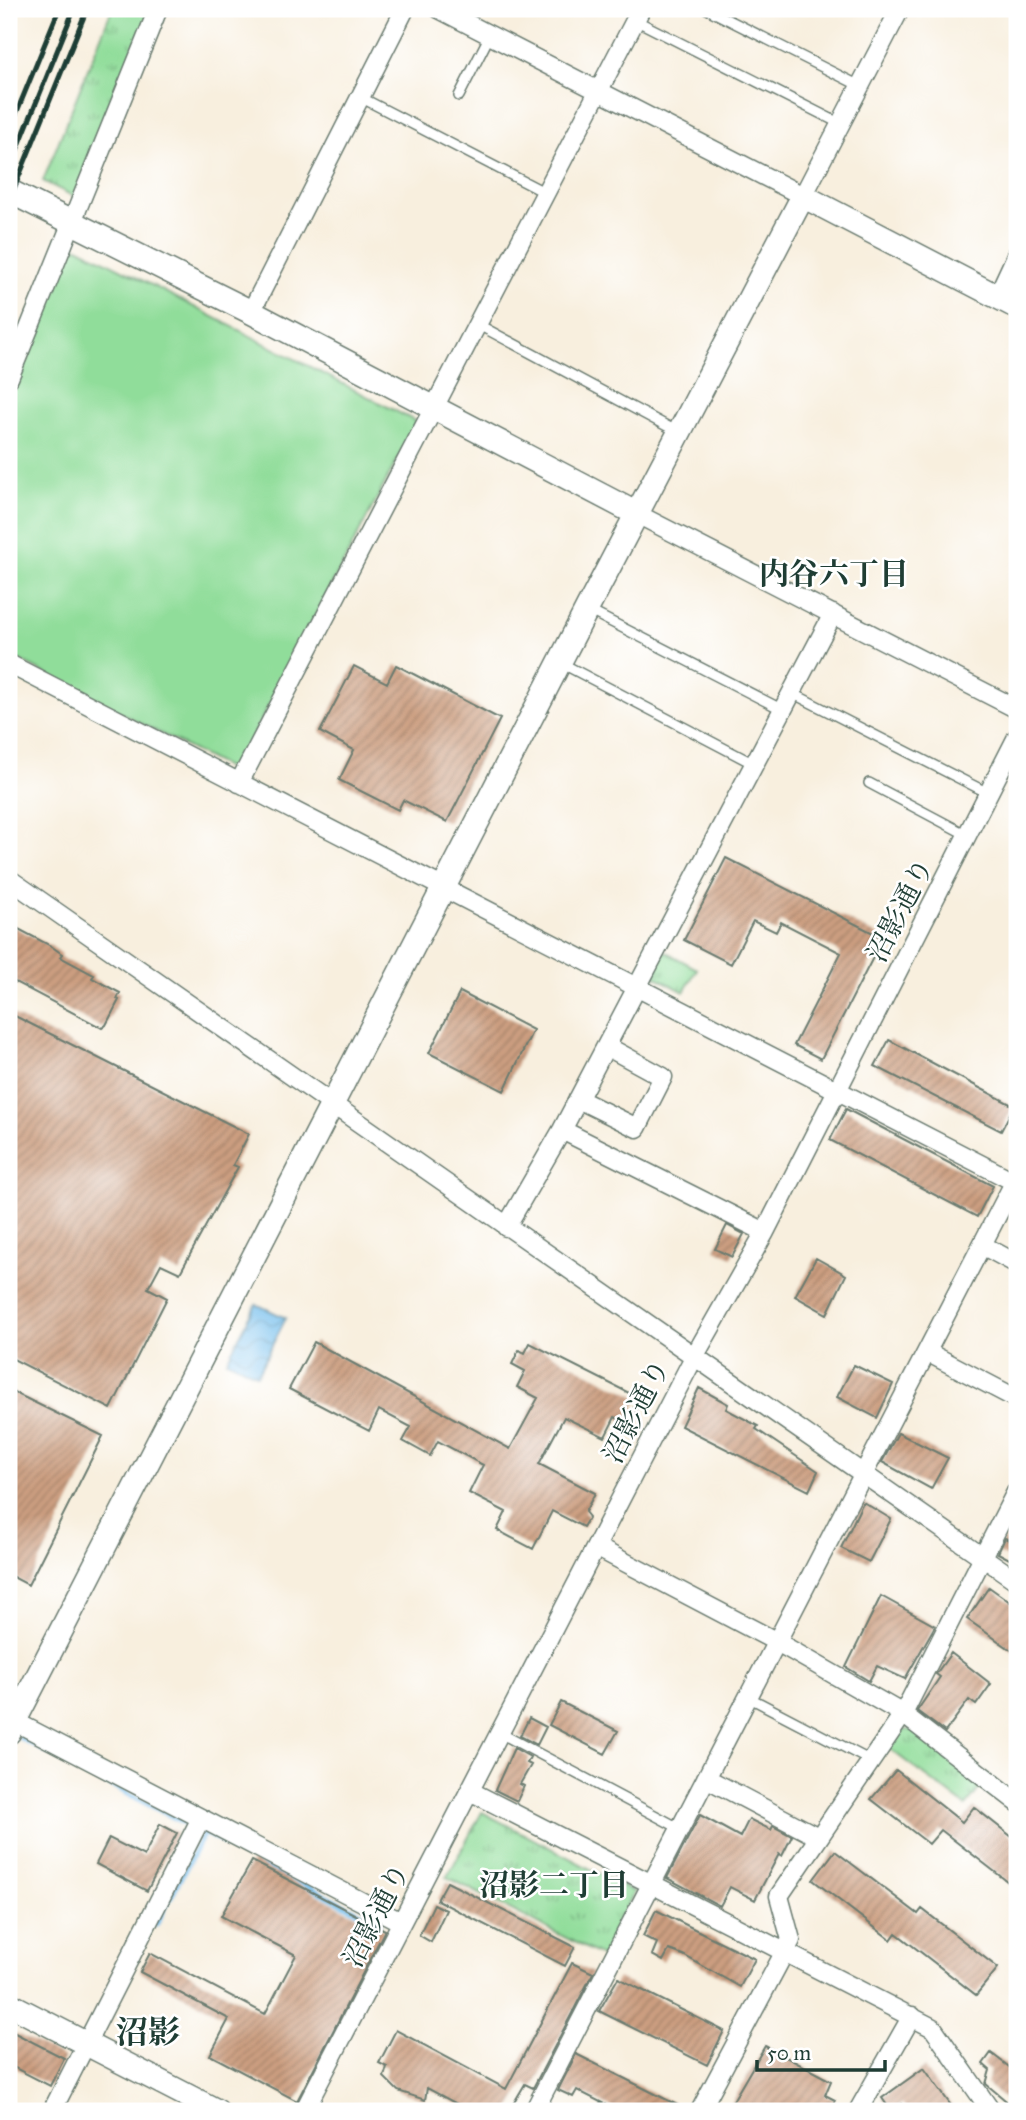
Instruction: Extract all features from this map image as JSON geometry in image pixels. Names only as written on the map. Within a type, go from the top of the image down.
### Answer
[{"type":"street","points":[[9,378],[158,9]]},
{"type":"street","points":[[251,313],[405,9]]},
{"type":"street","points":[[439,9],[1017,307]]},
{"type":"street","points":[[401,1922],[201,1818],[12,1727],[898,9]]},
{"type":"street","points":[[239,783],[638,15]]},
{"type":"street","points":[[9,191],[433,406],[1017,709]]},
{"type":"street","points":[[997,297],[1017,254]]},
{"type":"street","points":[[506,1227],[562,1130],[833,614]]},
{"type":"street","points":[[9,664],[1016,1180],[534,2111]]},
{"type":"street","name":"沼影通り","points":[[304,2111],[694,1357],[765,1232],[1017,737]]},
{"type":"street","points":[[9,880],[1017,1581]]},
{"type":"street","points":[[578,1099],[637,1128],[663,1077],[606,1046]]},
{"type":"street","points":[[562,1130],[765,1232]]},
{"type":"street","points":[[982,1245],[1017,1264]]},
{"type":"street","points":[[927,1352],[1017,1399]]},
{"type":"street","points":[[700,2111],[791,1940],[779,1896],[903,1714],[1017,1490]]},
{"type":"street","points":[[596,1547],[777,1642],[903,1714],[1017,1802]]},
{"type":"street","points":[[706,1778],[818,1837]]},
{"type":"street","points":[[470,1791],[933,2028],[991,2111]]},
{"type":"street","points":[[52,2111],[201,1818]]},
{"type":"street","points":[[9,2004],[217,2111]]},
{"type":"street","points":[[858,2111],[912,2016]]},
{"type":"lane","points":[[707,9],[860,86]]},
{"type":"lane","points":[[638,15],[841,124]]},
{"type":"lane","points":[[458,96],[490,35]]},
{"type":"lane","points":[[360,97],[546,193]]},
{"type":"lane","points":[[477,324],[680,433]]},
{"type":"lane","points":[[587,609],[783,710]]},
{"type":"lane","points":[[561,663],[754,764]]},
{"type":"lane","points":[[792,692],[988,793]]},
{"type":"lane","points":[[869,783],[967,835]]},
{"type":"lane","points":[[748,1697],[871,1761]]},
{"type":"lane","points":[[500,1733],[679,1828]]},
{"type":"green space","points":[[112,9],[151,9],[75,197],[43,181]]},
{"type":"green space","points":[[70,243],[417,422],[236,768],[229,769],[9,655],[9,395]]},
{"type":"green space","points":[[664,951],[697,969],[684,992],[651,974]]},
{"type":"green space","points":[[915,1729],[984,1783],[966,1806],[887,1747],[898,1731]]},
{"type":"green space","points":[[482,1812],[634,1892],[603,1957],[447,1877]]},
{"type":"water","points":[[256,1304],[286,1318],[257,1375],[227,1360]]},
{"type":"building","points":[[396,665],[500,719],[447,822],[403,800],[398,810],[339,780],[354,750],[320,732],[354,666],[387,683]]},
{"type":"building","points":[[726,858],[883,938],[821,1059],[794,1045],[841,953],[781,922],[776,932],[753,921],[731,964],[684,940]]},
{"type":"building","points":[[9,924],[51,946],[62,954],[60,957],[120,993],[106,1025],[102,1028],[9,979]]},
{"type":"building","points":[[460,992],[533,1030],[504,1091],[429,1053]]},
{"type":"building","points":[[9,1013],[249,1134],[233,1165],[238,1167],[180,1273],[161,1264],[148,1288],[167,1298],[111,1409],[9,1357]]},
{"type":"building","points":[[889,1040],[1014,1106],[1001,1131],[875,1066]]},
{"type":"building","points":[[846,1109],[993,1186],[977,1217],[830,1140]]},
{"type":"building","points":[[727,1225],[744,1234],[732,1257],[715,1249]]},
{"type":"building","points":[[816,1258],[846,1275],[827,1314],[795,1296]]},
{"type":"building","points":[[314,1342],[510,1449],[538,1398],[517,1387],[525,1371],[512,1364],[519,1350],[525,1353],[530,1343],[639,1398],[634,1408],[637,1410],[630,1424],[615,1417],[605,1437],[564,1417],[539,1464],[595,1493],[585,1512],[589,1517],[583,1527],[552,1511],[533,1549],[497,1530],[506,1512],[469,1493],[483,1465],[438,1441],[430,1456],[403,1441],[411,1427],[379,1410],[369,1431],[289,1389]]},
{"type":"building","points":[[854,1365],[893,1384],[877,1418],[837,1397]]},
{"type":"building","points":[[699,1388],[728,1404],[726,1409],[758,1426],[756,1429],[818,1471],[809,1491],[681,1426]]},
{"type":"building","points":[[9,1390],[103,1436],[28,1585],[9,1575]]},
{"type":"building","points":[[898,1433],[948,1458],[931,1489],[882,1462]]},
{"type":"building","points":[[863,1502],[891,1519],[869,1562],[841,1548]]},
{"type":"building","points":[[1005,1538],[1017,1544],[1017,1563],[998,1553]]},
{"type":"building","points":[[989,1587],[1017,1607],[1017,1654],[967,1619]]},
{"type":"building","points":[[881,1596],[935,1626],[905,1679],[877,1666],[869,1681],[846,1667]]},
{"type":"building","points":[[951,1653],[991,1684],[976,1705],[969,1700],[945,1732],[917,1711],[940,1677],[936,1674]]},
{"type":"building","points":[[561,1702],[618,1731],[605,1754],[549,1725]]},
{"type":"building","points":[[529,1718],[546,1727],[537,1745],[520,1736]]},
{"type":"building","points":[[514,1748],[530,1757],[527,1763],[531,1765],[520,1784],[524,1786],[517,1801],[495,1790]]},
{"type":"building","points":[[896,1770],[962,1822],[974,1807],[1017,1841],[1017,1889],[941,1830],[929,1844],[871,1799]]},
{"type":"building","points":[[700,1815],[740,1837],[749,1819],[771,1830],[773,1826],[792,1836],[782,1856],[779,1854],[755,1900],[730,1887],[720,1906],[667,1878]]},
{"type":"building","points":[[160,1824],[177,1833],[147,1891],[96,1864],[109,1838],[144,1856]]},
{"type":"building","points":[[835,1851],[918,1914],[922,1909],[998,1968],[976,1995],[896,1933],[891,1940],[813,1880]]},
{"type":"building","points":[[252,1861],[385,1930],[297,2101],[210,2055],[229,2019],[140,1972],[150,1953],[265,2014],[296,1955],[221,1916]]},
{"type":"building","points":[[447,1882],[575,1947],[565,1966],[437,1900]]},
{"type":"building","points":[[434,1904],[446,1910],[431,1942],[419,1935]]},
{"type":"building","points":[[656,1910],[755,1959],[740,1987],[683,1955],[669,1950],[663,1961],[652,1955],[657,1943],[643,1936]]},
{"type":"building","points":[[572,1963],[593,1973],[533,2088],[525,2084],[509,2111],[470,2111],[427,2088],[425,2100],[398,2091],[384,2077],[387,2067],[379,2063],[396,2030],[506,2089]]},
{"type":"building","points":[[618,1978],[724,2031],[707,2065],[599,2011]]},
{"type":"building","points":[[9,2030],[64,2058],[50,2086],[9,2065]]},
{"type":"building","points":[[765,2046],[831,2081],[825,2095],[835,2100],[830,2111],[727,2111]]},
{"type":"building","points":[[991,2053],[1017,2073],[1017,2110],[986,2084],[990,2070],[983,2064]]},
{"type":"building","points":[[576,2054],[689,2111],[618,2111],[577,2090],[573,2097],[558,2090]]},
{"type":"building","points":[[924,2068],[955,2111],[907,2111],[902,2104],[891,2111],[882,2098]]},
{"type":"waterway","points":[[20,1738],[188,1825]]},
{"type":"waterway","points":[[156,1925],[204,1833],[380,1923]]},
{"type":"railway","points":[[9,131],[59,9]]},
{"type":"railway","points":[[9,170],[74,9]]},
{"type":"railway","points":[[9,201],[87,9]]},
{"type":"district","name":"内谷六丁目","points":[[834,574]]},
{"type":"district","name":"沼影二丁目","points":[[554,1885]]},
{"type":"district","name":"沼影","points":[[148,2032]]}]
